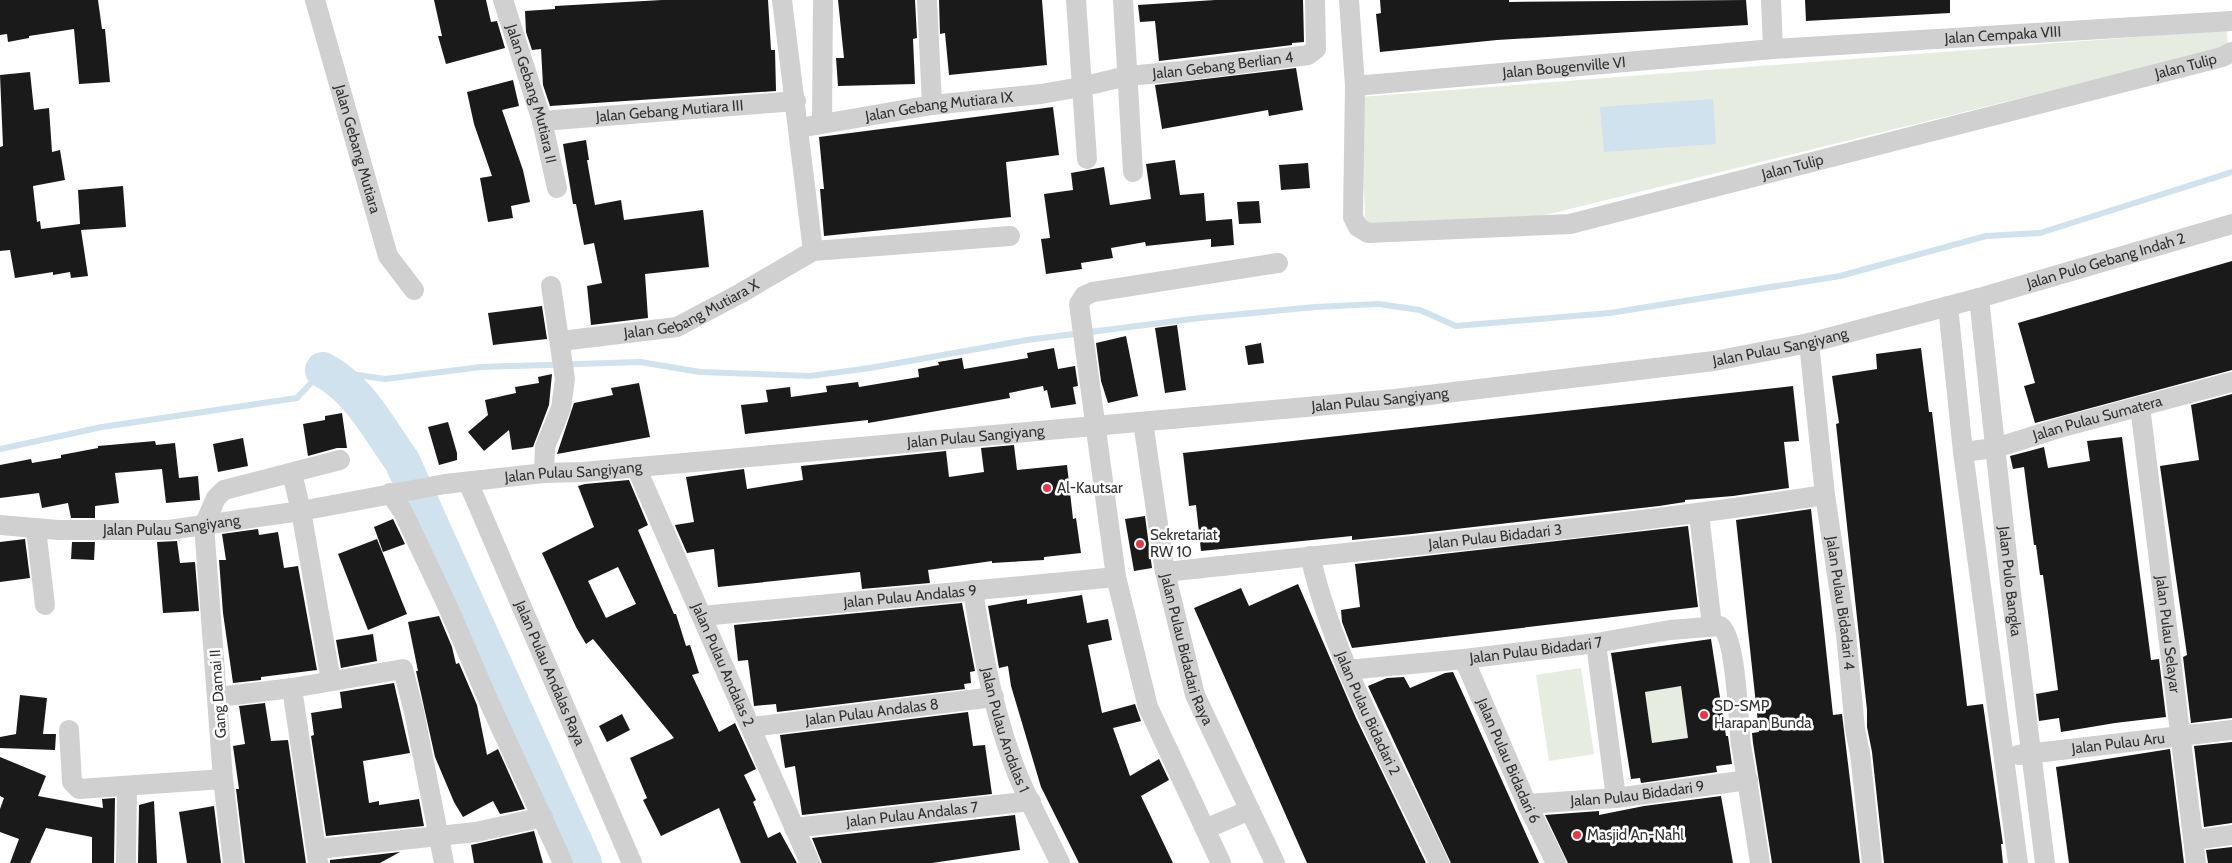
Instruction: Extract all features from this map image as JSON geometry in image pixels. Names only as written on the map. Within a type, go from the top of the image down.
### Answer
[{"type":"street","name":"Jalan Gebang Mutiara","points":[[315,0],[388,256],[414,290]]},
{"type":"street","name":"Jalan Gebang Mutiara II","points":[[503,0],[542,121],[557,188]]},
{"type":"street","points":[[782,0],[796,101],[813,252]]},
{"type":"street","points":[[822,122],[823,0]]},
{"type":"street","points":[[927,0],[932,104]]},
{"type":"street","points":[[1076,0],[1087,158]]},
{"type":"street","points":[[1123,0],[1133,172]]},
{"type":"street","name":"Jalan Gebang Berlian 4","points":[[1081,87],[1127,76],[1308,55],[1316,49],[1315,0]]},
{"type":"street","points":[[1349,0],[1355,86]]},
{"type":"street","points":[[1771,0],[1773,50]]},
{"type":"street","name":"Jalan Cempaka VIII","points":[[1773,50],[2232,21]]},
{"type":"street","name":"Jalan Bougenville VI","points":[[1355,86],[1773,50]]},
{"type":"street","name":"Jalan Tulip","points":[[1355,86],[1353,217],[1358,227],[1368,233],[1570,224],[2222,57],[2232,52]]},
{"type":"street","name":"Jalan Gebang Mutiara IX","points":[[799,128],[822,122],[932,104],[1034,95],[1081,87]]},
{"type":"street","name":"Jalan Gebang Mutiara III","points":[[542,121],[796,101]]},
{"type":"street","name":"Jalan Pulo Gebang Indah 2","points":[[1948,306],[2232,224]]},
{"type":"street","name":"Jalan Gebang Mutiara X","points":[[561,343],[677,327],[813,252],[1010,236]]},
{"type":"street","points":[[1221,863],[1148,707],[1116,577],[1079,316],[1079,304],[1084,296],[1093,292],[1278,263]]},
{"type":"street","points":[[544,473],[545,447],[561,408],[565,379],[552,286]]},
{"type":"street","name":"Jalan Pulo Bangka","points":[[1980,298],[2030,753],[2045,863]]},
{"type":"street","name":"Jalan Pulo Bangka","points":[[1948,306],[1963,452],[2018,863]]},
{"type":"street","name":"Jalan Pulau Sangiyang","points":[[0,525],[36,529],[169,530],[301,511],[446,484],[544,473],[636,467],[1143,422],[1475,390],[1698,363],[1809,343],[1948,306]]},
{"type":"street","name":"Jalan Pulau Bidadari 4","points":[[1809,343],[1825,495],[1846,634],[1855,729],[1860,753],[1872,863]]},
{"type":"street","name":"Jalan Pulau Sumatera","points":[[1963,452],[1995,448],[2140,406],[2232,382]]},
{"type":"street","name":"Jalan Pulau Selayar","points":[[2140,406],[2196,863]]},
{"type":"street","name":"Jalan Pulau Bidadari Raya","points":[[1143,422],[1165,572],[1194,695],[1275,863]]},
{"type":"street","points":[[204,525],[216,498],[224,490],[340,460]]},
{"type":"street","name":"Jalan Pulau Andalas 2","points":[[636,467],[810,863]]},
{"type":"street","points":[[292,473],[301,511],[331,681]]},
{"type":"street","name":"Jalan Pulau Andalas Raya","points":[[468,482],[632,863]]},
{"type":"street","points":[[395,492],[563,863]]},
{"type":"street","name":"Jalan Pulau Bidadari 3","points":[[1165,572],[1565,530],[1699,514],[1825,495]]},
{"type":"street","points":[[1699,514],[1717,627],[1728,637],[1738,696],[1741,742],[1760,863]]},
{"type":"street","name":"Gang Damai II","points":[[204,525],[223,778],[233,863]]},
{"type":"street","points":[[36,529],[45,605]]},
{"type":"street","name":"Jalan Pulau Bidadari 2","points":[[1310,556],[1327,617],[1347,670],[1388,760],[1439,863]]},
{"type":"street","name":"Jalan Pulau Andalas 9","points":[[702,616],[1116,577]]},
{"type":"street","name":"Jalan Pulau Andalas 1","points":[[973,590],[980,639],[1006,743],[1030,801],[1060,863]]},
{"type":"street","name":"Jalan Pulau Bidadari 7","points":[[1347,670],[1596,643],[1670,630],[1717,627]]},
{"type":"street","points":[[1596,643],[1616,798]]},
{"type":"street","name":"Jalan Pulau Bidadari 6","points":[[1464,658],[1527,804],[1556,863]]},
{"type":"street","points":[[218,697],[292,688],[403,669],[444,863]]},
{"type":"street","points":[[292,688],[317,856],[476,832],[542,817]]},
{"type":"street","name":"Jalan Pulau Andalas 8","points":[[752,728],[994,697]]},
{"type":"street","points":[[69,730],[74,786],[80,789],[127,787],[223,778]]},
{"type":"street","name":"Jalan Pulau Aru","points":[[2004,756],[2232,730]]},
{"type":"street","name":"Jalan Pulau Bidadari 9","points":[[1527,804],[1616,798],[1748,780]]},
{"type":"street","points":[[126,863],[127,787]]},
{"type":"street","name":"Jalan Pulau Andalas 7","points":[[794,828],[1030,801]]},
{"type":"street","points":[[1205,830],[1250,810]]},
{"type":"street","points":[[2194,840],[2232,835]]},
{"type":"shaded area","points":[[2227,30],[2228,47],[1517,222],[1366,236],[1360,97]]},
{"type":"shaded area","points":[[1581,668],[1594,754],[1549,761],[1536,675]]},
{"type":"shaded area","points":[[1681,686],[1688,738],[1652,743],[1645,692]]},
{"type":"water","points":[[1713,99],[1716,144],[1604,152],[1600,107]]},
{"type":"building","points":[[0,0],[98,0],[102,29],[105,29],[110,82],[79,84],[74,29],[29,36],[29,38],[8,42],[7,34],[0,35]]},
{"type":"building","points":[[434,0],[486,0],[491,22],[497,21],[505,48],[446,64],[438,36],[442,36]]},
{"type":"building","points":[[662,0],[768,0],[771,50],[775,50],[776,91],[550,106],[543,85],[541,49],[532,50],[526,32],[525,11],[555,9],[555,6]]},
{"type":"building","points":[[838,0],[915,0],[917,38],[913,39],[915,84],[838,86],[836,58],[844,58]]},
{"type":"building","points":[[939,0],[1042,0],[1047,65],[949,75],[945,33],[940,34]]},
{"type":"building","points":[[1215,0],[1303,0],[1304,42],[1159,61],[1155,21],[1140,22],[1138,5]]},
{"type":"building","points":[[1380,0],[1509,0],[1509,2],[1746,0],[1748,25],[1497,40],[1380,52],[1376,14],[1381,13]]},
{"type":"building","points":[[1805,0],[1950,0],[1950,13],[1806,21]]},
{"type":"building","points":[[1296,68],[1303,110],[1269,116],[1268,110],[1162,129],[1155,85]]},
{"type":"building","points":[[30,72],[34,110],[49,108],[52,152],[60,150],[65,180],[33,186],[37,222],[40,221],[41,229],[80,224],[78,190],[123,186],[126,227],[81,230],[88,276],[71,278],[70,272],[53,275],[53,272],[15,278],[10,250],[0,251],[0,147],[3,146],[0,75]]},
{"type":"building","points":[[513,80],[519,106],[502,110],[523,170],[530,202],[511,206],[513,218],[488,222],[480,178],[492,176],[474,124],[467,92]]},
{"type":"building","points":[[1053,107],[1059,155],[1006,162],[1011,217],[824,236],[820,189],[824,189],[819,137]]},
{"type":"building","points":[[586,140],[589,160],[587,160],[595,205],[621,200],[624,220],[703,210],[709,267],[645,274],[648,318],[591,325],[587,286],[602,283],[594,243],[584,245],[576,204],[573,204],[563,144]]},
{"type":"building","points":[[1175,160],[1180,195],[1204,193],[1206,221],[1232,219],[1234,245],[1211,247],[1211,239],[1146,246],[1145,242],[1111,248],[1113,258],[1081,263],[1082,269],[1046,274],[1041,239],[1050,238],[1044,194],[1073,190],[1071,173],[1104,167],[1110,205],[1151,199],[1146,164]]},
{"type":"building","points":[[1308,163],[1310,188],[1281,190],[1279,165]]},
{"type":"building","points":[[1259,201],[1261,223],[1239,224],[1237,202]]},
{"type":"building","points":[[2232,261],[2232,370],[2035,423],[2024,386],[2035,383],[2018,323]]},
{"type":"building","points":[[542,306],[547,339],[493,345],[488,313]]},
{"type":"building","points":[[1177,325],[1186,390],[1165,393],[1155,328]]},
{"type":"building","points":[[1126,336],[1138,396],[1108,403],[1101,381],[1096,343]]},
{"type":"building","points":[[1261,343],[1264,363],[1248,365],[1245,346]]},
{"type":"building","points":[[1054,348],[1058,369],[1075,366],[1078,386],[1073,387],[1076,404],[1051,408],[1047,390],[1044,391],[1043,386],[1009,393],[1010,398],[868,423],[868,420],[745,434],[741,405],[768,402],[766,390],[790,387],[791,397],[827,392],[826,386],[858,382],[859,387],[919,377],[918,369],[939,365],[938,362],[962,358],[964,369],[1028,358],[1027,353]]},
{"type":"building","points":[[1921,348],[1929,412],[1932,412],[1967,706],[1983,704],[2003,844],[2001,844],[2003,863],[1884,863],[1872,752],[1867,727],[1867,710],[1836,424],[1839,423],[1832,376],[1877,369],[1876,354]]},
{"type":"building","points":[[552,374],[549,405],[533,447],[512,450],[509,430],[484,451],[468,432],[488,415],[485,400],[516,393],[515,387],[539,383],[538,377]]},
{"type":"building","points":[[639,383],[650,437],[557,454],[574,403],[613,395],[611,388]]},
{"type":"building","points":[[1793,386],[1799,441],[1784,442],[1789,488],[1733,496],[1685,500],[1685,502],[1659,506],[1412,534],[1352,540],[1352,536],[1201,551],[1196,505],[1189,506],[1183,453]]},
{"type":"building","points":[[2232,394],[2232,718],[2191,723],[2183,657],[2187,655],[2160,466],[2199,460],[2191,405]]},
{"type":"building","points":[[342,413],[347,448],[337,448],[308,456],[303,424],[325,420],[325,416]]},
{"type":"building","points":[[448,422],[457,453],[457,460],[439,465],[428,427]]},
{"type":"building","points":[[2122,437],[2151,660],[2159,659],[2166,717],[2061,732],[2059,718],[2039,721],[2036,694],[2058,690],[2043,575],[2040,575],[2036,545],[2034,545],[2024,467],[2013,469],[2010,456],[2044,447],[2048,468],[2090,461],[2087,441]]},
{"type":"building","points":[[243,438],[248,466],[218,472],[213,444]]},
{"type":"building","points":[[155,441],[156,445],[175,443],[179,478],[198,476],[200,500],[166,503],[162,469],[115,473],[119,503],[95,506],[95,518],[71,518],[68,503],[42,508],[39,493],[0,498],[0,465],[31,459],[32,463],[61,458],[61,455],[98,448],[98,446]]},
{"type":"building","points":[[1014,445],[1017,470],[1067,465],[1073,519],[1076,518],[1081,553],[1044,557],[1044,560],[992,563],[992,561],[928,570],[930,583],[862,589],[860,572],[718,587],[714,549],[687,553],[675,525],[694,522],[686,477],[744,469],[747,489],[803,480],[801,466],[946,451],[949,477],[984,472],[981,448]]},
{"type":"building","points":[[629,480],[648,525],[638,530],[674,614],[676,614],[686,646],[690,645],[699,673],[692,675],[719,732],[735,723],[756,769],[744,775],[756,800],[753,802],[768,838],[780,832],[797,863],[741,863],[719,808],[661,836],[643,800],[647,798],[630,758],[674,738],[593,639],[586,644],[576,627],[542,553],[594,527],[578,486]],"holes":[[[618,567],[636,604],[606,618],[588,581]]]},
{"type":"building","points":[[1811,509],[1833,715],[1842,714],[1860,863],[1772,863],[1753,743],[1752,733],[1759,732],[1736,520]]},
{"type":"building","name":"Sekretariat RW 10","points":[[1145,516],[1152,568],[1134,571],[1125,519]]},
{"type":"building","points":[[393,519],[405,544],[383,552],[374,527]]},
{"type":"building","points":[[1688,526],[1698,607],[1352,648],[1342,622],[1341,610],[1360,607],[1355,564]]},
{"type":"building","points":[[258,529],[259,535],[278,532],[284,568],[298,566],[317,670],[261,677],[261,680],[233,683],[223,613],[219,560],[226,560],[222,534]]},
{"type":"building","points":[[25,539],[30,578],[0,582],[0,542]]},
{"type":"building","points":[[377,539],[407,614],[368,630],[338,554]]},
{"type":"building","points":[[177,541],[180,563],[195,562],[199,611],[163,613],[157,542]]},
{"type":"building","points":[[72,542],[95,542],[94,560],[71,559]]},
{"type":"building","points":[[1298,584],[1356,718],[1426,863],[1307,863],[1194,608],[1241,588],[1249,606]]},
{"type":"building","points":[[1082,595],[1087,623],[1108,619],[1112,640],[1088,645],[1102,713],[1135,704],[1141,721],[1113,728],[1130,776],[1159,759],[1169,780],[1141,796],[1173,863],[1079,863],[1041,787],[1011,686],[1008,666],[999,668],[988,606],[1027,599],[1027,604]]},
{"type":"building","points":[[962,603],[975,671],[970,672],[971,683],[964,684],[965,689],[777,712],[776,704],[754,706],[748,660],[738,661],[734,625]]},
{"type":"building","points":[[439,616],[452,647],[456,664],[459,663],[477,705],[487,755],[498,749],[525,809],[500,814],[493,801],[463,817],[454,802],[435,757],[416,671],[418,671],[408,622]]},
{"type":"building","points":[[373,634],[377,661],[341,668],[336,640]]},
{"type":"building","name":"SD-SMP Harapan Bunda","points":[[1711,639],[1732,764],[1716,766],[1717,772],[1641,783],[1640,778],[1631,779],[1611,653]],"holes":[[[1681,686],[1688,738],[1652,743],[1645,692]]]},
{"type":"building","points":[[1453,672],[1539,863],[1451,863],[1368,686],[1387,678],[1404,677],[1410,688],[1445,673]]},
{"type":"building","points":[[394,683],[410,753],[363,761],[369,803],[379,801],[379,805],[419,799],[424,826],[326,836],[311,736],[314,735],[311,713],[342,708],[340,692]]},
{"type":"building","points":[[20,695],[47,698],[43,734],[56,734],[55,750],[0,748],[0,737],[16,734]]},
{"type":"building","points":[[265,703],[271,741],[288,740],[306,863],[245,863],[236,789],[239,789],[233,746],[245,744],[239,706]]},
{"type":"building","points":[[968,712],[973,746],[985,745],[992,794],[802,815],[795,766],[785,768],[780,735]]},
{"type":"building","points":[[622,714],[630,730],[607,742],[599,726]]},
{"type":"building","points":[[2232,742],[2232,823],[2204,827],[2194,746]]},
{"type":"building","points":[[2170,749],[2184,863],[2069,863],[2056,767]]},
{"type":"building","points":[[0,757],[46,776],[38,796],[103,808],[102,799],[115,798],[114,863],[92,863],[92,837],[46,828],[30,863],[10,863],[19,839],[0,832],[0,809],[4,798],[0,796]]},
{"type":"building","points":[[1721,796],[1733,863],[1568,863],[1545,815],[1599,811],[1599,815],[1644,806]]},
{"type":"building","points":[[154,801],[157,863],[138,863],[139,805]]},
{"type":"building","points":[[214,806],[221,863],[187,863],[179,812]]},
{"type":"building","points":[[1015,815],[1020,850],[932,863],[822,863],[812,838]]},
{"type":"building","points":[[534,831],[543,863],[474,863],[471,845]]},
{"type":"building","points":[[2232,847],[2232,863],[2208,863],[2206,850]]},
{"type":"building","points":[[400,852],[380,863],[330,863],[330,860]]},
{"type":"waterway","points":[[0,449],[102,427],[297,398],[323,370],[385,379],[481,367],[640,362],[700,372],[810,376],[870,368],[1027,340],[1200,318],[1315,307],[1379,304],[1420,310],[1456,326],[1610,313],[1840,276],[1986,236],[2040,233],[2232,172]]},
{"type":"waterway","points":[[323,370],[336,378],[358,399],[402,461],[584,863]]},
{"type":"place","name":"Al-Kautsar","points":[[1047,488]]},
{"type":"place","name":"Sekretariat RW 10","points":[[1140,544]]},
{"type":"place","name":"SD-SMP Harapan Bunda","points":[[1704,715]]},
{"type":"place","name":"Masjid An-Nahl","points":[[1577,835]]}]
